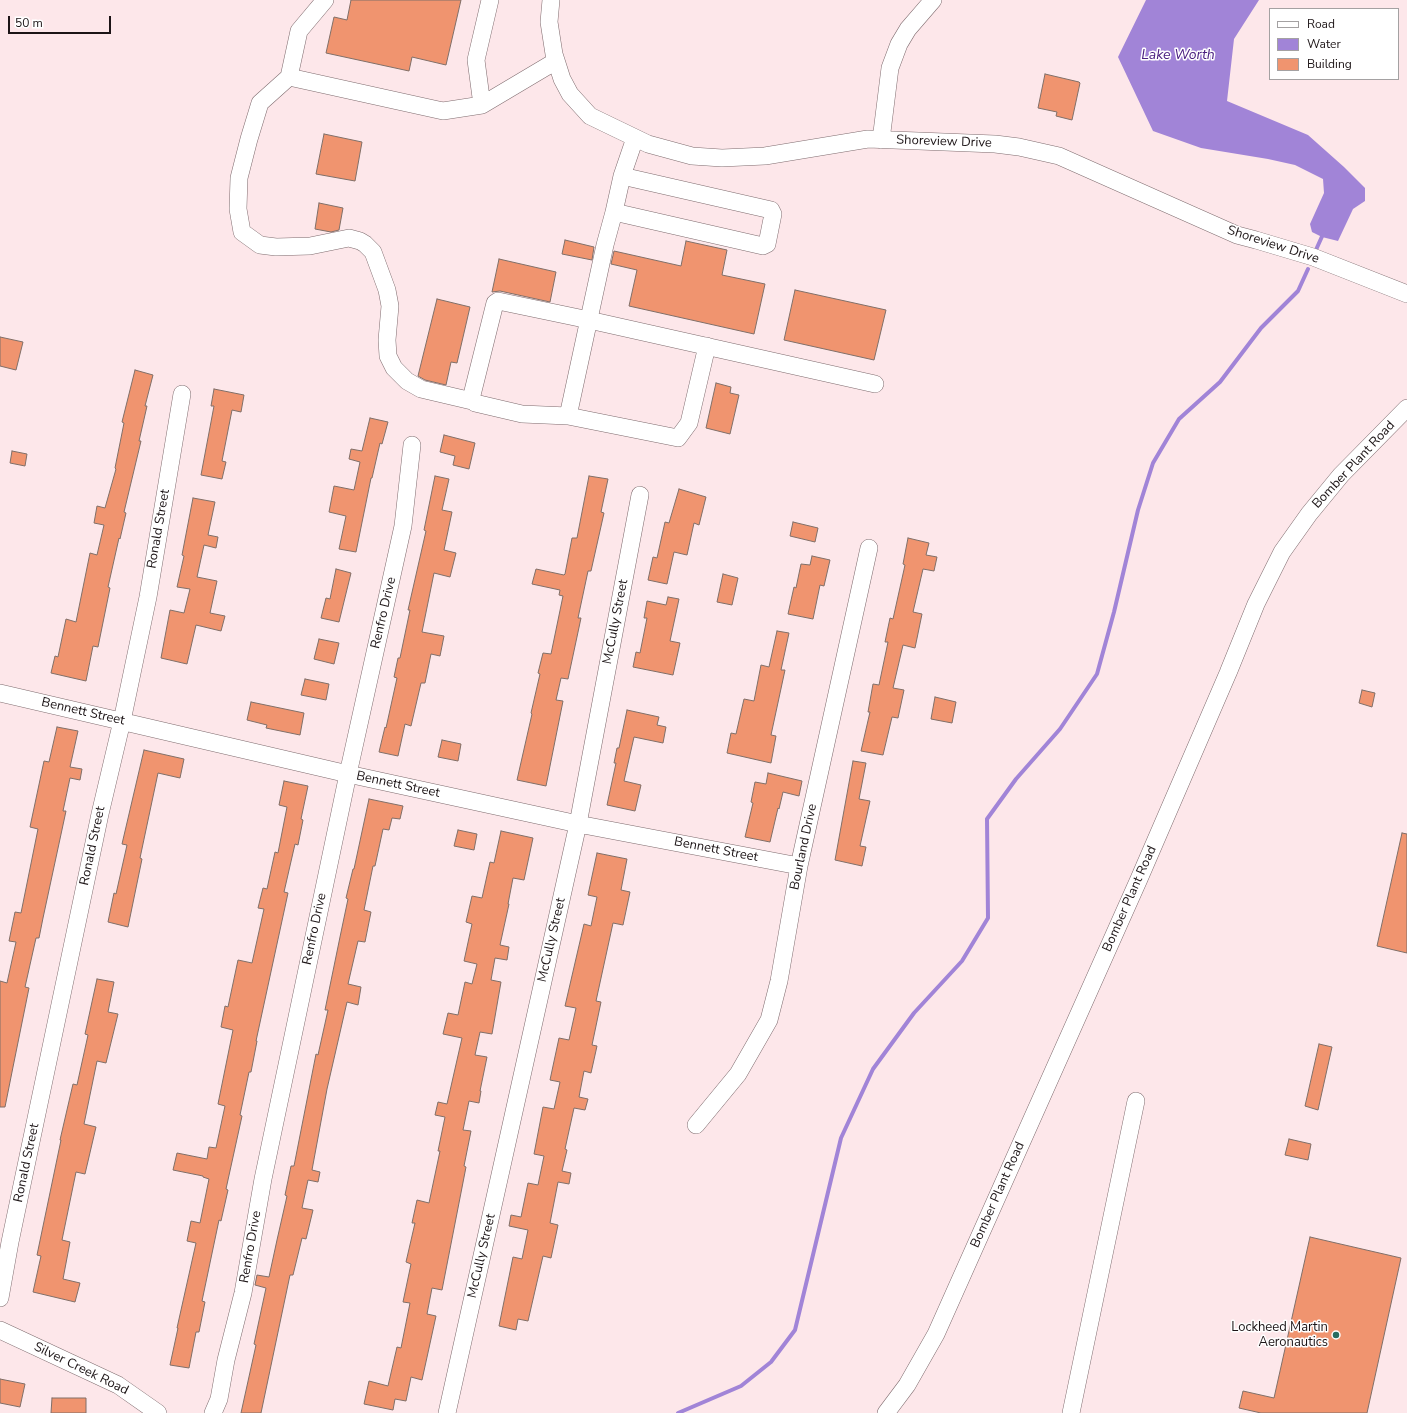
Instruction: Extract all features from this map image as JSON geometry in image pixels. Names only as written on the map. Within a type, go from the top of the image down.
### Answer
[{"type":"street","points":[[325,0],[299,31],[289,77],[260,103],[239,178],[238,209],[242,232],[260,245],[276,247],[310,246],[349,238],[360,241],[373,252],[386,290],[390,306],[386,340],[388,356],[394,368],[407,381],[421,389],[475,403],[522,414],[568,416],[678,438],[689,424],[706,346]]},
{"type":"street","points":[[482,105],[476,60],[490,0]]},
{"type":"street","name":"Shoreview Drive","points":[[551,0],[549,22],[554,54],[562,79],[570,94],[590,116],[648,144],[692,156],[722,158],[765,156],[868,139],[995,144],[1019,147],[1059,156],[1236,235],[1313,257],[1407,294]]},
{"type":"street","points":[[881,140],[890,68],[899,44],[908,29],[933,0]]},
{"type":"street","points":[[289,77],[443,111],[482,105],[556,61]]},
{"type":"street","points":[[568,416],[605,245],[622,176],[634,138]]},
{"type":"street","points":[[614,212],[763,246],[767,244],[773,214],[771,210],[622,176]]},
{"type":"street","points":[[472,401],[471,399],[495,303],[498,301],[875,384]]},
{"type":"street","name":"Ronald Street","points":[[0,1298],[10,1242],[100,814],[122,721],[148,597],[182,394]]},
{"type":"street","name":"Bomber Plant Road","points":[[886,1413],[907,1385],[936,1334],[1139,879],[1228,673],[1256,604],[1282,552],[1309,514],[1341,475],[1407,408]]},
{"type":"street","name":"Renfro Drive","points":[[213,1413],[219,1399],[226,1360],[242,1293],[262,1179],[348,774],[403,526],[412,445]]},
{"type":"street","name":"McCully Street","points":[[447,1413],[578,824],[640,495]]},
{"type":"street","name":"Bourland Drive","points":[[696,1125],[738,1074],[769,1020],[779,981],[799,866],[869,548]]},
{"type":"street","name":"Bennett Street","points":[[0,693],[348,774],[578,824],[799,866]]},
{"type":"street","points":[[1071,1413],[1136,1100]]},
{"type":"street","name":"Silver Creek Road","points":[[0,1330],[118,1385],[158,1413]]},
{"type":"water","name":"Lake Worth","points":[[1146,0],[1259,0],[1234,39],[1227,101],[1308,135],[1365,188],[1365,201],[1353,209],[1338,241],[1322,237],[1312,232],[1310,224],[1324,193],[1323,179],[1295,165],[1201,148],[1153,131],[1118,57]]},
{"type":"building","points":[[351,0],[461,0],[446,65],[412,57],[409,71],[326,53],[334,17],[347,20]]},
{"type":"building","points":[[1045,74],[1080,83],[1072,120],[1056,116],[1057,112],[1038,108]]},
{"type":"building","points":[[324,134],[362,142],[355,181],[316,174]]},
{"type":"building","points":[[319,203],[343,208],[339,230],[331,232],[315,229]]},
{"type":"building","points":[[565,240],[594,247],[592,260],[562,254]]},
{"type":"building","points":[[686,241],[727,250],[722,275],[765,284],[754,334],[629,306],[637,270],[611,264],[614,251],[681,266]]},
{"type":"building","points":[[499,259],[556,272],[550,302],[500,291],[492,292]]},
{"type":"building","points":[[795,290],[886,310],[874,360],[784,340]]},
{"type":"building","points":[[437,299],[470,307],[457,363],[451,362],[446,385],[425,380],[418,376]]},
{"type":"building","points":[[0,337],[23,342],[16,370],[0,366]]},
{"type":"building","points":[[135,370],[153,375],[145,406],[147,406],[139,441],[141,441],[124,512],[126,513],[108,587],[110,588],[98,647],[93,646],[86,681],[51,673],[55,656],[58,657],[66,619],[76,622],[90,553],[97,555],[104,525],[94,523],[97,506],[105,508],[116,469],[124,423],[122,422]]},
{"type":"building","points":[[716,383],[731,387],[730,393],[739,395],[730,434],[706,428]]},
{"type":"building","points":[[214,389],[244,395],[241,412],[232,410],[222,461],[226,462],[222,479],[201,475],[214,406],[211,406]]},
{"type":"building","points":[[370,418],[388,422],[382,444],[380,443],[371,478],[356,552],[339,549],[346,516],[329,512],[334,486],[354,490],[360,462],[349,459],[351,449],[362,451]]},
{"type":"building","points":[[444,435],[475,443],[469,469],[453,465],[455,456],[440,452]]},
{"type":"building","points":[[12,451],[27,454],[25,466],[10,463]]},
{"type":"building","points":[[435,476],[449,479],[442,510],[452,512],[444,550],[456,553],[450,577],[434,573],[422,632],[444,636],[440,656],[431,654],[425,683],[421,683],[411,726],[405,724],[398,756],[379,752],[397,678],[394,677],[398,658],[400,658],[410,610],[408,610],[426,531],[424,530]]},
{"type":"building","points":[[589,476],[608,479],[601,512],[604,513],[591,571],[588,571],[578,618],[581,618],[568,679],[561,678],[556,700],[563,701],[546,786],[517,780],[532,714],[540,674],[538,673],[543,653],[551,654],[563,596],[559,595],[560,590],[532,584],[536,569],[565,574],[572,538],[577,538]]},
{"type":"building","points":[[679,489],[706,497],[699,525],[694,523],[687,555],[674,552],[667,584],[648,580],[653,557],[657,558],[665,522],[669,523]]},
{"type":"building","points":[[193,498],[215,502],[208,535],[218,537],[216,548],[204,545],[197,577],[217,581],[210,613],[225,616],[221,631],[196,625],[187,664],[161,658],[170,610],[184,613],[190,589],[177,587],[184,556],[182,555]]},
{"type":"building","points":[[793,522],[818,528],[815,542],[790,536]]},
{"type":"building","points":[[908,538],[929,543],[926,555],[937,557],[934,571],[923,569],[913,612],[922,614],[915,648],[903,645],[893,688],[904,690],[898,718],[892,717],[883,755],[861,751],[870,712],[868,712],[873,684],[879,685],[888,642],[885,642],[890,618],[893,619],[905,565],[903,564]]},
{"type":"building","points":[[812,556],[830,560],[824,586],[820,585],[813,619],[788,614],[794,587],[796,588],[801,564],[810,565]]},
{"type":"building","points":[[336,569],[351,573],[339,622],[321,618],[326,598],[330,599]]},
{"type":"building","points":[[723,574],[738,578],[732,605],[717,602]]},
{"type":"building","points":[[668,597],[679,599],[670,641],[680,643],[673,675],[633,667],[636,652],[640,653],[647,618],[644,618],[647,601],[666,605]]},
{"type":"building","points":[[777,631],[789,633],[781,670],[785,670],[771,735],[776,736],[771,763],[727,753],[731,733],[736,734],[744,699],[754,701],[761,665],[769,667]]},
{"type":"building","points":[[319,639],[339,643],[334,664],[314,659]]},
{"type":"building","points":[[305,679],[329,684],[326,700],[301,695]]},
{"type":"building","points":[[1362,690],[1375,693],[1372,707],[1359,703]]},
{"type":"building","points":[[935,697],[956,702],[952,723],[931,719]]},
{"type":"building","points":[[251,702],[304,713],[300,735],[266,728],[267,725],[247,720]]},
{"type":"building","points":[[627,710],[659,717],[657,725],[666,727],[663,743],[634,737],[624,781],[641,785],[635,811],[607,805],[616,763],[614,763],[617,748],[619,748]]},
{"type":"building","points":[[57,727],[78,731],[70,767],[82,769],[80,780],[70,778],[63,811],[66,811],[39,938],[36,938],[25,987],[29,988],[5,1107],[0,1107],[0,981],[7,983],[16,942],[9,941],[15,912],[21,913],[38,829],[30,827],[44,761],[49,762]]},
{"type":"building","points":[[442,740],[461,744],[458,761],[438,757]]},
{"type":"building","points":[[144,750],[184,759],[180,778],[158,773],[140,858],[142,859],[128,927],[108,922],[127,845],[122,844]]},
{"type":"building","points":[[853,761],[866,763],[859,799],[870,801],[860,846],[866,847],[862,866],[835,860]]},
{"type":"building","points":[[768,773],[802,781],[799,796],[783,792],[770,842],[745,837],[753,803],[751,802],[755,782],[766,784]]},
{"type":"building","points":[[284,781],[308,786],[301,819],[303,820],[298,845],[295,844],[284,892],[288,893],[256,1041],[251,1072],[249,1072],[240,1115],[242,1116],[226,1189],[228,1190],[221,1221],[219,1220],[202,1301],[205,1302],[199,1332],[196,1332],[189,1368],[170,1365],[196,1243],[187,1241],[191,1221],[200,1223],[209,1179],[203,1176],[173,1170],[177,1153],[207,1159],[209,1147],[216,1148],[225,1106],[218,1104],[233,1030],[221,1027],[225,1006],[228,1007],[238,960],[252,963],[264,909],[258,908],[263,888],[267,889],[275,852],[278,853],[287,807],[279,805]]},
{"type":"building","points":[[369,799],[403,806],[400,819],[392,818],[389,830],[383,829],[375,866],[373,866],[364,910],[371,912],[365,942],[358,941],[348,984],[361,987],[358,1005],[347,1002],[327,1089],[312,1170],[320,1172],[318,1182],[308,1180],[302,1208],[313,1210],[306,1239],[302,1238],[293,1275],[290,1275],[261,1413],[241,1413],[256,1345],[254,1344],[266,1288],[255,1285],[257,1275],[269,1277],[287,1196],[285,1195],[291,1166],[294,1166],[316,1054],[318,1055],[328,1010],[325,1010],[348,899],[346,898],[354,869]]},
{"type":"building","points":[[458,830],[477,834],[474,850],[454,846]]},
{"type":"building","points":[[501,831],[533,838],[524,880],[513,878],[500,945],[509,947],[507,960],[495,958],[491,980],[501,982],[492,1034],[480,1032],[475,1055],[487,1057],[479,1103],[469,1101],[463,1130],[471,1131],[464,1166],[466,1167],[442,1290],[432,1288],[427,1314],[436,1316],[422,1380],[411,1377],[406,1401],[395,1399],[393,1410],[364,1404],[369,1381],[388,1386],[397,1347],[401,1348],[410,1303],[403,1302],[411,1264],[406,1262],[415,1223],[412,1223],[417,1200],[429,1203],[440,1151],[438,1151],[445,1117],[435,1115],[438,1102],[447,1104],[462,1038],[443,1034],[448,1013],[458,1015],[465,982],[472,984],[477,964],[464,961],[472,924],[466,922],[472,896],[482,898],[490,862],[494,863]]},
{"type":"building","points":[[1402,833],[1407,834],[1407,953],[1377,946]]},
{"type":"building","points":[[597,853],[627,859],[621,890],[630,892],[623,925],[613,923],[596,1001],[601,1002],[592,1045],[597,1046],[591,1073],[584,1071],[579,1097],[588,1099],[585,1110],[574,1108],[562,1171],[571,1173],[569,1184],[558,1182],[550,1223],[558,1225],[551,1258],[543,1256],[528,1321],[518,1319],[516,1330],[499,1326],[513,1257],[522,1259],[528,1230],[509,1226],[511,1215],[521,1217],[528,1183],[538,1185],[544,1156],[534,1154],[543,1107],[554,1109],[560,1082],[550,1080],[559,1038],[569,1040],[576,1008],[565,1006],[584,924],[591,926],[597,897],[588,895]]},
{"type":"building","points":[[97,979],[114,982],[108,1012],[118,1014],[106,1063],[97,1061],[84,1124],[96,1127],[85,1174],[76,1172],[62,1240],[70,1242],[63,1279],[80,1283],[75,1302],[33,1292],[41,1256],[37,1255],[60,1140],[73,1084],[77,1085],[88,1035],[85,1034]]},
{"type":"building","points":[[1319,1044],[1332,1047],[1318,1110],[1305,1106]]},
{"type":"building","points":[[1289,1139],[1311,1144],[1308,1160],[1285,1155]]},
{"type":"building","name":"Lockheed Martin Aeronautics","points":[[1310,1237],[1401,1258],[1367,1413],[1261,1413],[1239,1408],[1243,1391],[1274,1398]]},
{"type":"building","points":[[0,1379],[25,1384],[20,1407],[0,1403]]},
{"type":"building","points":[[52,1398],[86,1398],[86,1413],[51,1413]]},
{"type":"waterway","points":[[1315,252],[1324,232]]},
{"type":"waterway","points":[[678,1413],[741,1386],[771,1362],[795,1330],[841,1138],[873,1069],[914,1013],[962,961],[988,918],[987,819],[1016,779],[1060,729],[1097,674],[1114,612],[1138,510],[1153,463],[1179,419],[1220,382],[1261,328],[1298,291],[1308,269]]},
{"type":"place","name":"Lockheed Martin Aeronautics","points":[[1336,1335]]}]
